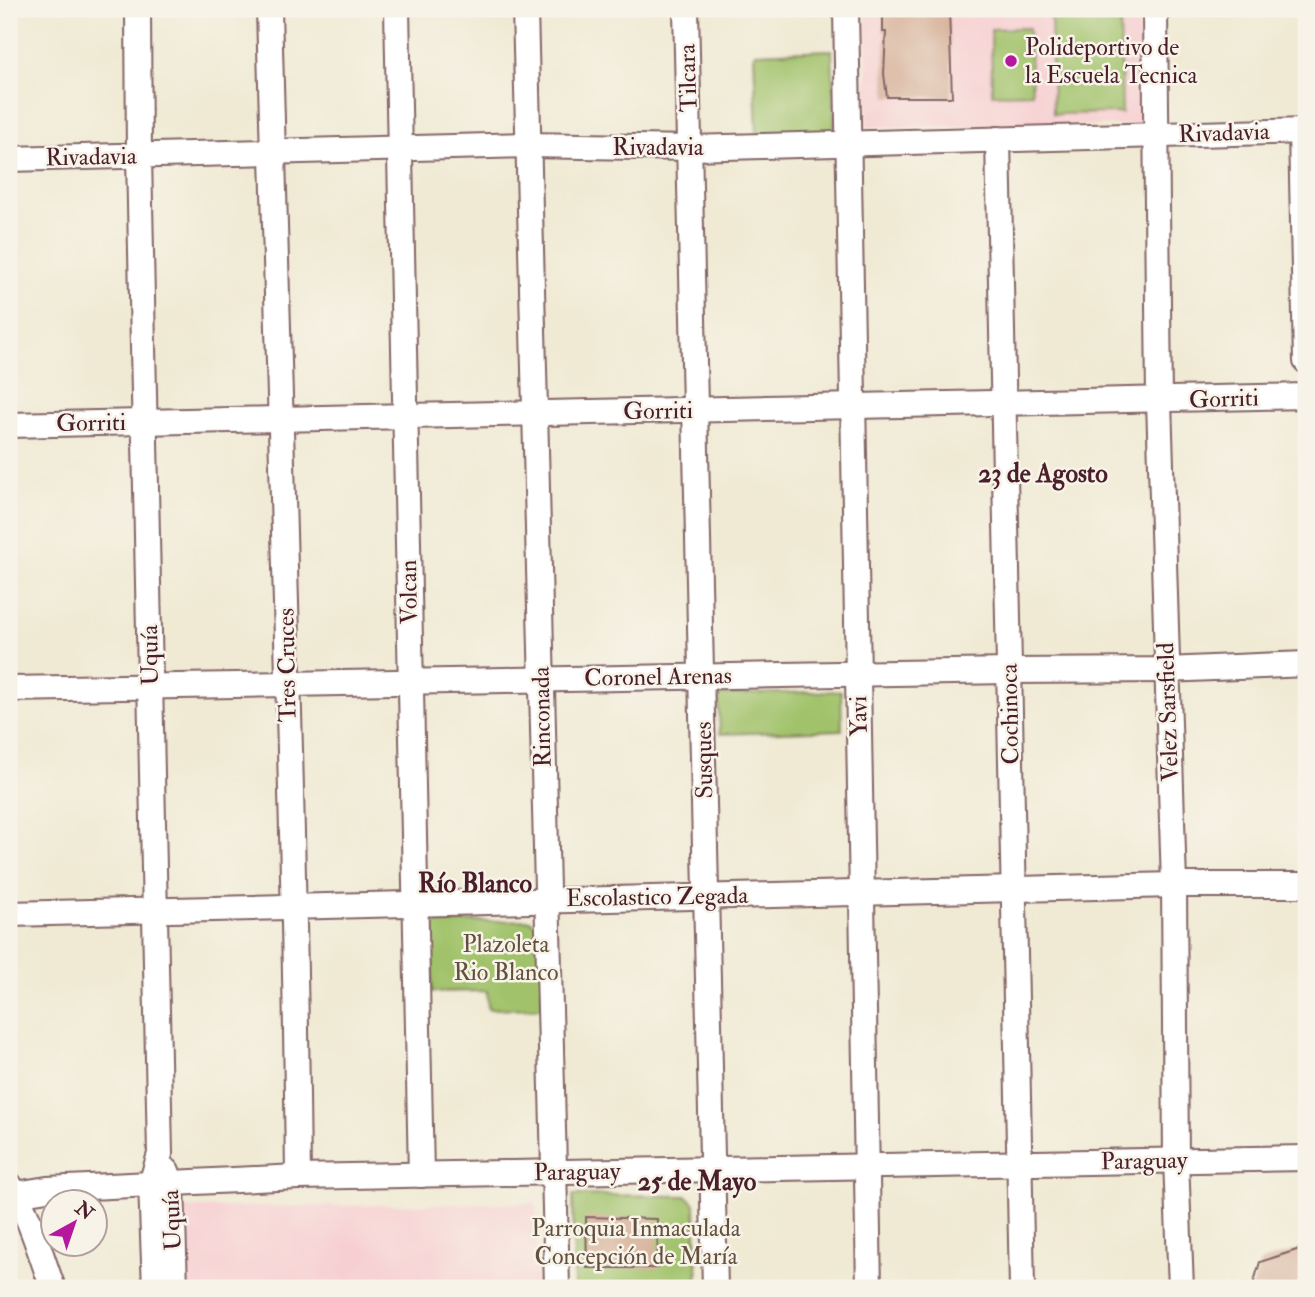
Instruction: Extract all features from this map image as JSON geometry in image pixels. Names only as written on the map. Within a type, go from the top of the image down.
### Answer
[{"type":"street","name":"Uquía","points":[[138,9],[161,1184],[155,1288]]},
{"type":"street","name":"Tres Cruces","points":[[269,9],[282,420],[286,684],[295,906],[298,1177]]},
{"type":"street","name":"Volcan","points":[[397,9],[421,1175]]},
{"type":"street","name":"Rinconada","points":[[525,9],[557,1288]]},
{"type":"street","name":"Tilcara","points":[[686,9],[690,148]]},
{"type":"street","name":"Yavi","points":[[846,9],[869,1288]]},
{"type":"street","name":"Velez Sarsfield","points":[[1155,9],[1159,401],[1174,885],[1176,1160],[1181,1288]]},
{"type":"street","name":"Rivadavia","points":[[9,159],[527,145],[690,148],[1303,131]]},
{"type":"street","points":[[1303,131],[1306,361]]},
{"type":"street","name":"Cochinoca","points":[[999,139],[1022,1288]]},
{"type":"street","name":"Susques","points":[[690,148],[715,1288]]},
{"type":"street","name":"Gorriti","points":[[9,425],[1306,396]]},
{"type":"street","name":"Coronel Arenas","points":[[9,689],[1166,670],[1306,664]]},
{"type":"street","name":"Escolastico Zegada","points":[[9,914],[1174,885],[1306,885]]},
{"type":"street","name":"Paraguay","points":[[12,1189],[298,1177],[1306,1158]]},
{"type":"street","name":"Uquía","points":[[161,1184],[175,1288]]},
{"type":"street","points":[[12,1189],[53,1288]]},
{"type":"shaded area","points":[[866,9],[1140,9],[1141,125],[867,127]]},
{"type":"shaded area","points":[[536,1203],[538,1288],[184,1288],[182,1208]]},
{"type":"green space","points":[[1120,12],[1122,113],[1053,114],[1051,13]]},
{"type":"green space","name":"Polideportivo de la Escuela Tecnica","points":[[1029,28],[1032,93],[992,94],[991,29]]},
{"type":"green space","points":[[832,50],[835,132],[757,134],[754,53]]},
{"type":"green space","points":[[841,691],[842,730],[720,734],[718,695]]},
{"type":"green space","name":"Plazoleta Rio Blanco","points":[[530,920],[544,931],[542,1008],[488,1009],[487,991],[432,992],[433,923]]},
{"type":"green space","name":"Parroquia Inmaculada Concepción de María","points":[[573,1195],[686,1196],[695,1204],[698,1288],[574,1288]]},
{"type":"building","points":[[883,9],[949,9],[952,97],[887,97]]},
{"type":"building","points":[[586,1217],[657,1219],[658,1268],[587,1268]]},
{"type":"building","points":[[1306,1247],[1306,1288],[1252,1288],[1260,1262]]},
{"type":"place","name":"Polideportivo de la Escuela Tecnica","points":[[1011,61]]},
{"type":"district","name":"23 de Agosto","points":[[1043,474]]},
{"type":"district","name":"Río Blanco","points":[[475,884]]},
{"type":"district","name":"25 de Mayo","points":[[697,1182]]}]
